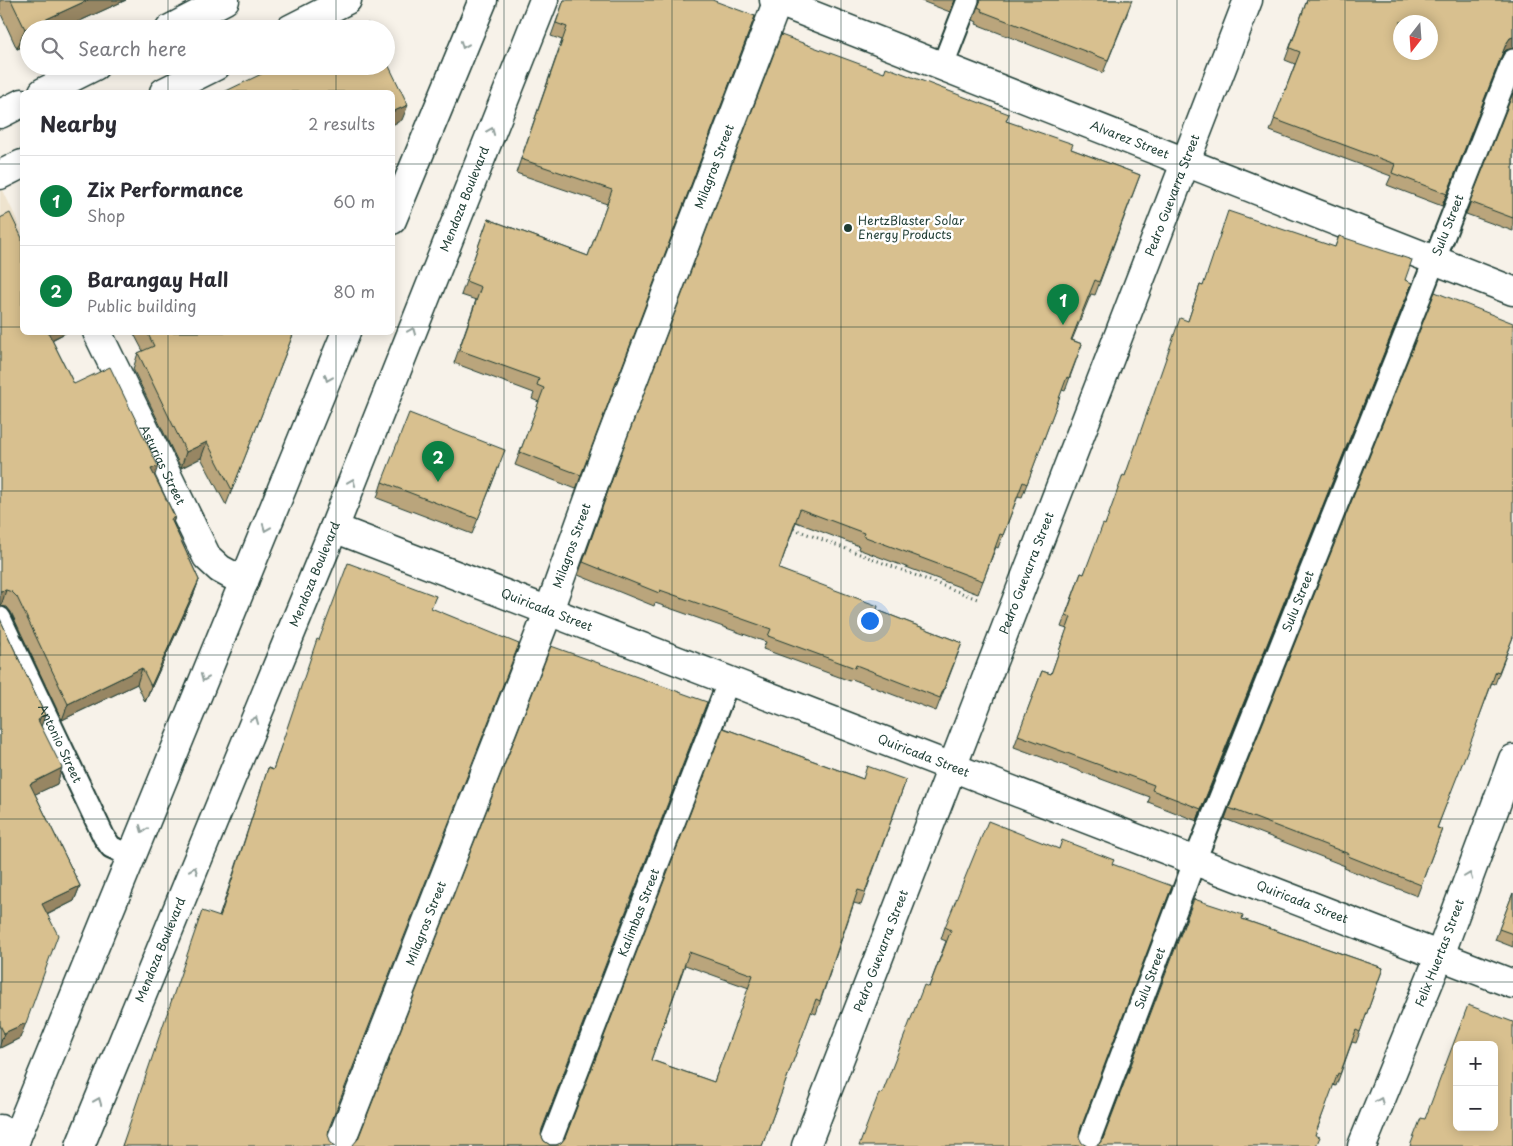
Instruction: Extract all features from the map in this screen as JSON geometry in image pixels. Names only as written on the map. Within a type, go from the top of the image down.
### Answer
[{"type":"street","points":[[308,20],[347,0]]},
{"type":"street","points":[[395,213],[483,0]]},
{"type":"street","name":"Mendoza Boulevard","points":[[80,1146],[334,528],[544,0]]},
{"type":"street","name":"Pedro Guevarra Street","points":[[806,1146],[1248,0]]},
{"type":"street","name":"Alvarez Street","points":[[777,1],[1513,291]]},
{"type":"street","name":"Milagros Street","points":[[339,1146],[549,610],[604,457],[777,1]]},
{"type":"street","points":[[185,20],[214,3]]},
{"type":"street","points":[[47,90],[78,75]]},
{"type":"street","points":[[168,90],[198,75]]},
{"type":"street","name":"Asturias Street","points":[[98,335],[207,557],[220,569],[244,582]]},
{"type":"street","points":[[10,1138],[131,856],[345,335]]},
{"type":"street","name":"Quiricada Street","points":[[334,528],[1513,984]]},
{"type":"street","name":"Felix Huertas Street","points":[[1362,1146],[1440,955],[1513,759]]},
{"type":"lane","points":[[942,67],[968,0]]},
{"type":"lane","name":"Sulu Street","points":[[1087,1146],[1195,860],[1513,60]]},
{"type":"lane","name":"Antonio Street","points":[[0,618],[104,837],[111,847],[131,856]]},
{"type":"lane","name":"Kalimbas Street","points":[[549,1146],[729,680]]},
{"type":"path","points":[[780,524],[1012,612]]},
{"type":"shaded area","points":[[3,190],[20,227],[20,272],[0,281],[0,192]]},
{"type":"building","points":[[11,0],[88,0],[45,20],[21,20]]},
{"type":"building","points":[[564,0],[712,0],[755,16],[581,475],[520,452],[544,388],[537,385],[539,379],[459,350],[481,287],[466,281],[488,219],[588,256],[612,190],[521,159],[567,27],[556,23]]},
{"type":"building","points":[[981,0],[1132,0],[1108,60],[981,11],[982,9],[978,7]]},
{"type":"building","points":[[1307,0],[1513,0],[1513,37],[1506,44],[1447,194],[1392,173],[1395,164],[1274,119],[1300,52],[1290,48]]},
{"type":"building","points":[[781,35],[884,73],[886,67],[1009,114],[1006,121],[1073,144],[1071,149],[1140,175],[1099,282],[1095,280],[1071,340],[1082,344],[1069,378],[1067,377],[1027,484],[1023,482],[1003,535],[1000,534],[983,581],[863,536],[864,533],[800,509],[779,569],[878,606],[877,610],[962,643],[940,698],[856,665],[855,668],[768,636],[771,629],[660,590],[659,593],[583,562],[623,449]]},
{"type":"building","points":[[259,75],[393,75],[408,105],[395,111],[395,90],[228,90]]},
{"type":"building","points":[[1513,93],[1513,218],[1470,202]]},
{"type":"building","points":[[1228,211],[1335,247],[1339,236],[1412,260],[1405,280],[1412,283],[1201,809],[1152,790],[1154,785],[1018,735],[1042,671],[1051,674],[1071,617],[1066,615],[1081,573],[1084,574],[1103,524],[1105,525],[1123,475],[1125,476],[1180,318],[1188,321],[1200,285],[1203,286]]},
{"type":"building","points":[[10,213],[20,234],[20,335],[50,335],[74,384],[110,367],[158,466],[151,469],[175,517],[171,519],[199,580],[151,686],[142,668],[68,704],[17,597],[12,592],[0,591],[0,218]]},
{"type":"building","points":[[1435,292],[1513,323],[1513,637],[1499,672],[1496,671],[1477,726],[1437,828],[1442,829],[1421,885],[1348,856],[1349,854],[1229,808]]},
{"type":"building","points":[[148,335],[293,335],[232,490],[207,442],[186,452],[138,353],[154,346]]},
{"type":"building","points":[[409,413],[505,450],[478,519],[382,482]]},
{"type":"building","points":[[348,563],[436,596],[431,608],[519,644],[329,1128],[328,1135],[331,1143],[336,1146],[122,1146],[202,911],[220,917],[268,768],[273,770],[317,639],[319,640]]},
{"type":"building","points":[[0,619],[45,715],[38,720],[62,768],[30,784],[80,886],[42,904],[58,935],[26,1023],[4,1033],[0,1025]]},
{"type":"building","points":[[551,646],[707,702],[542,1129],[541,1135],[544,1141],[550,1145],[561,1143],[565,1138],[723,728],[863,779],[867,766],[906,780],[865,892],[858,890],[820,1001],[816,999],[762,1146],[352,1146],[358,1139]],"holes":[[[689,952],[753,975],[714,1082],[651,1060]]]},
{"type":"building","points":[[988,821],[1059,849],[1062,840],[1114,860],[1112,864],[1172,886],[1080,1130],[1079,1137],[1082,1143],[1087,1146],[859,1146],[879,1093],[882,1094],[924,985],[929,987],[951,930],[945,927]]},
{"type":"building","points":[[1513,893],[1513,934],[1499,929]]},
{"type":"building","points":[[1194,899],[1243,915],[1242,919],[1383,968],[1360,1032],[1356,1030],[1340,1074],[1338,1073],[1315,1135],[1320,1137],[1316,1146],[1095,1146],[1103,1139]]},
{"type":"building","points":[[1468,1005],[1513,1022],[1513,1146],[1410,1146],[1421,1118],[1425,1119],[1453,1045],[1453,1131],[1498,1131],[1498,1041],[1454,1041]]},
{"type":"place","name":"HertzBlaster Solar Energy Products","points":[[848,228]]},
{"type":"place","name":"Zix Performance","points":[[1063,325]]},
{"type":"place","name":"Barangay Hall","points":[[438,482]]}]
